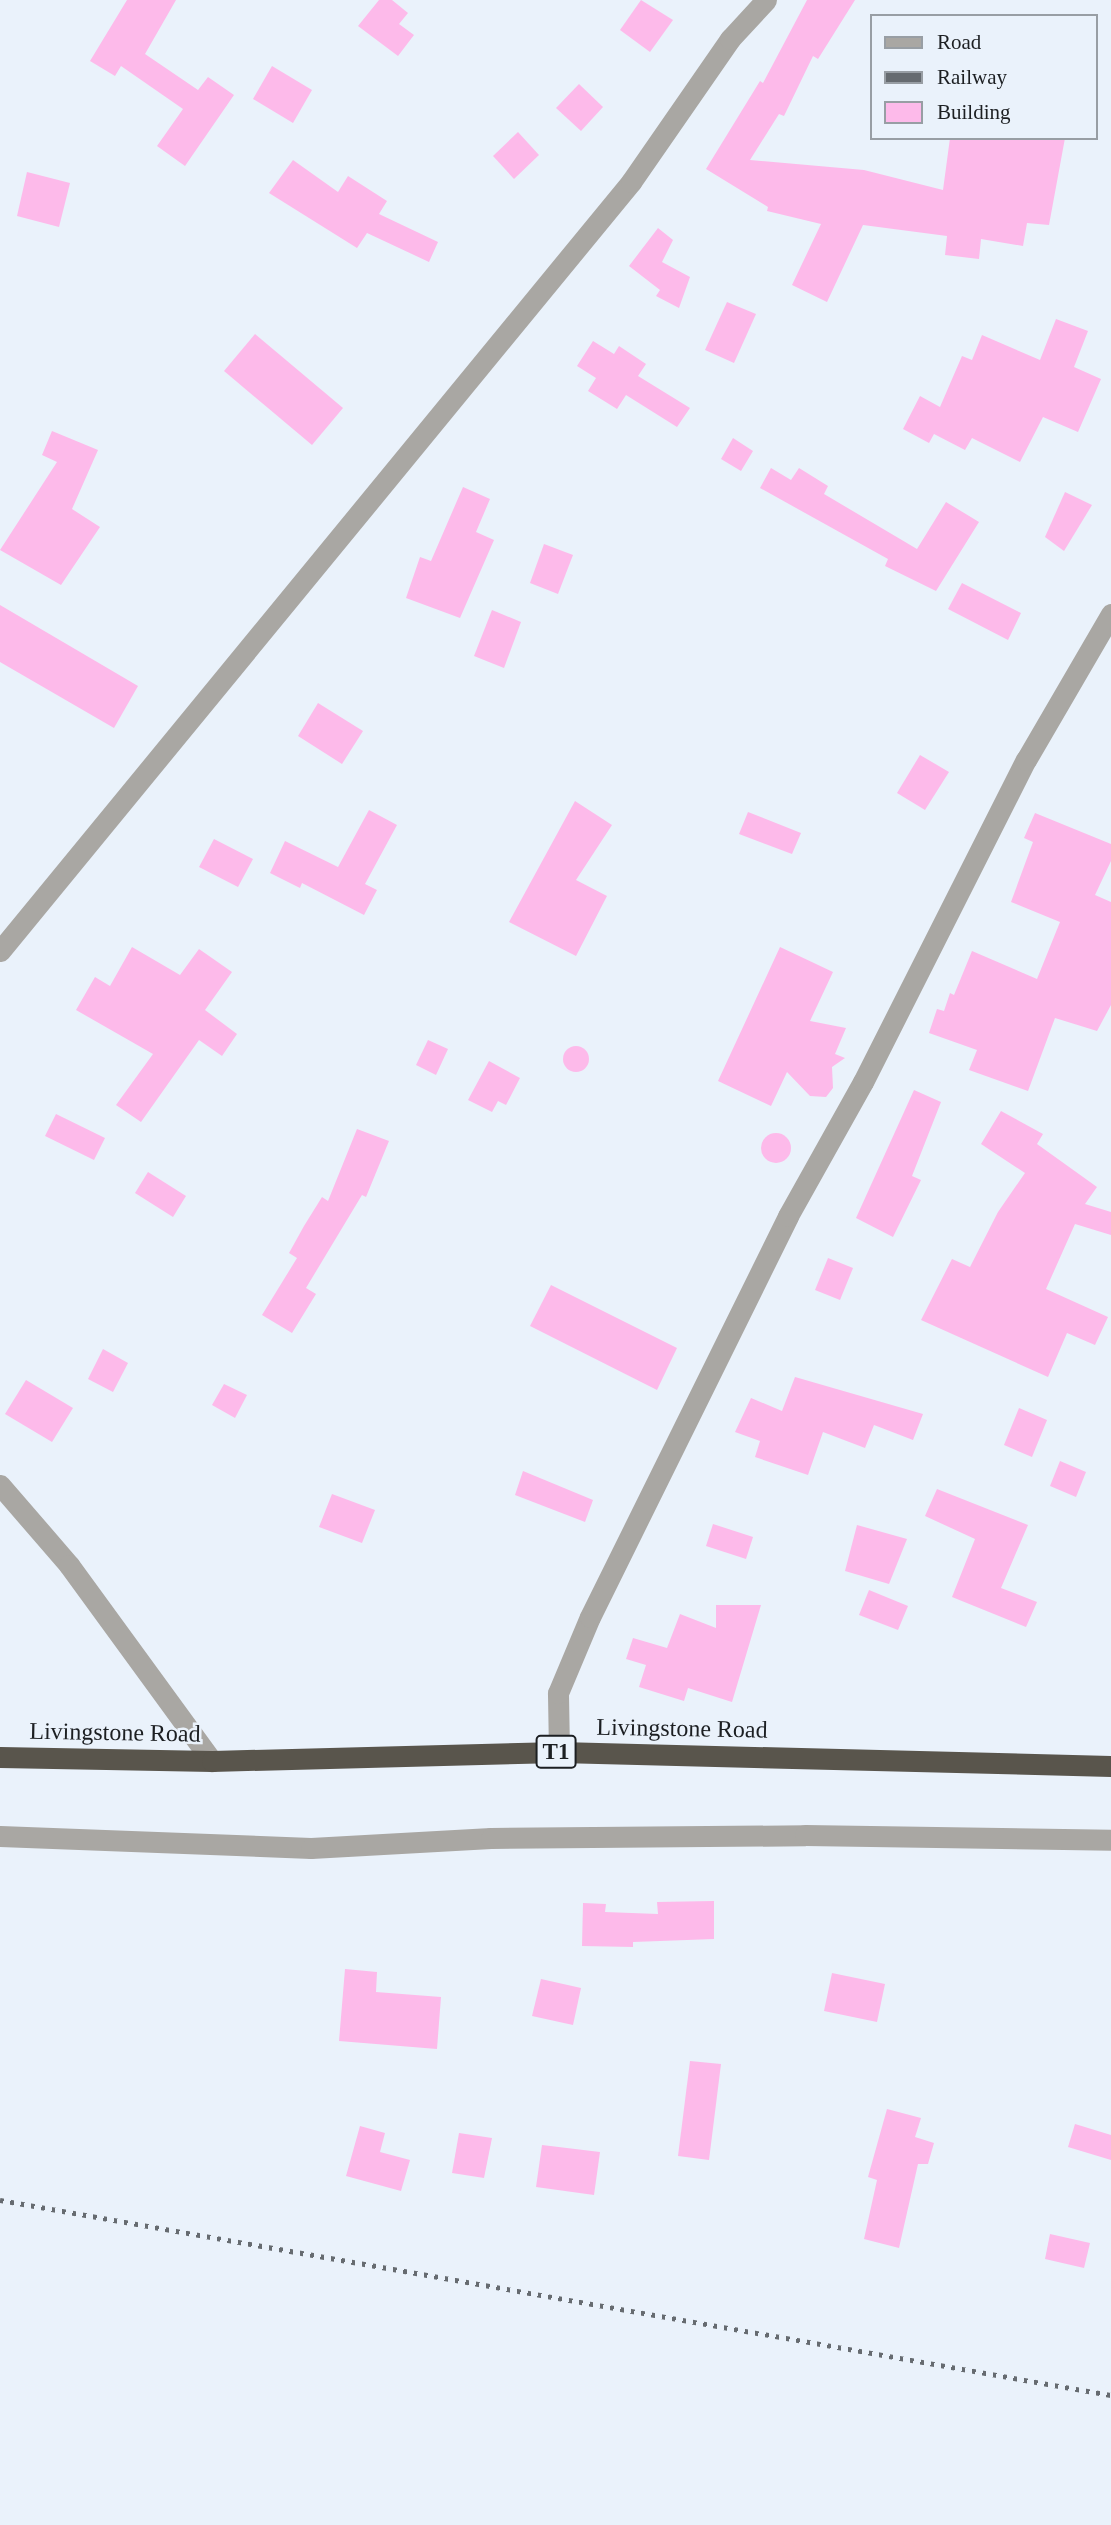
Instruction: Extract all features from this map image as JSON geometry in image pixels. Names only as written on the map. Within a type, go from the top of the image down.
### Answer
[{"type":"highway","name":"Livingstone Road","points":[[0,1757],[212,1761],[559,1752],[1111,1766]]},
{"type":"street","points":[[0,951],[623,193],[730,39],[766,0]]},
{"type":"street","points":[[559,1752],[558,1693],[590,1617],[788,1216],[863,1082],[1026,760],[1111,614]]},
{"type":"street","points":[[0,1485],[68,1564],[212,1761]]},
{"type":"street","points":[[0,1836],[311,1848],[491,1838],[806,1835],[1111,1840]]},
{"type":"building","points":[[127,0],[176,0],[145,54],[198,90],[208,77],[234,95],[185,166],[157,146],[183,109],[121,66],[115,76],[90,61]]},
{"type":"building","points":[[379,0],[392,0],[408,13],[399,24],[414,35],[398,56],[358,26]]},
{"type":"building","points":[[641,0],[673,20],[650,52],[620,30]]},
{"type":"building","points":[[807,0],[855,0],[818,59],[813,56],[784,116],[779,114],[750,160],[864,170],[943,190],[950,140],[1065,140],[1049,225],[1027,223],[1023,246],[981,239],[979,259],[945,255],[947,236],[863,225],[827,302],[792,285],[821,224],[767,211],[768,207],[706,169],[760,81],[763,83]]},
{"type":"building","points":[[272,66],[312,90],[293,123],[253,99]]},
{"type":"building","points":[[579,84],[603,107],[581,131],[556,108]]},
{"type":"building","points":[[518,132],[539,155],[514,179],[493,156]]},
{"type":"building","points":[[293,160],[338,192],[348,176],[387,201],[379,214],[438,242],[429,262],[367,233],[357,248],[269,193]]},
{"type":"building","points":[[27,172],[70,183],[59,227],[17,216]]},
{"type":"building","points":[[658,228],[673,240],[662,262],[690,277],[679,308],[656,296],[660,290],[629,266]]},
{"type":"building","points":[[727,302],[756,314],[734,363],[705,350]]},
{"type":"building","points":[[1056,319],[1088,331],[1074,367],[1101,379],[1078,432],[1043,417],[1020,462],[972,438],[965,450],[934,434],[929,443],[903,429],[920,396],[940,407],[962,356],[972,360],[982,335],[1040,360]]},
{"type":"building","points":[[255,334],[343,408],[312,445],[224,371]]},
{"type":"building","points":[[593,341],[614,354],[619,346],[646,364],[638,376],[690,408],[677,427],[626,395],[617,409],[588,391],[596,378],[577,366]]},
{"type":"building","points":[[52,431],[98,450],[72,509],[100,527],[61,585],[0,550],[57,462],[42,455]]},
{"type":"building","points":[[733,438],[753,451],[741,471],[721,459]]},
{"type":"building","points":[[771,468],[791,480],[799,468],[828,486],[824,494],[917,549],[946,502],[979,522],[936,591],[885,566],[888,559],[760,488]]},
{"type":"building","points":[[463,487],[490,499],[476,532],[494,540],[460,618],[406,598],[420,557],[431,561]]},
{"type":"building","points":[[1065,492],[1092,505],[1064,551],[1045,537]]},
{"type":"building","points":[[544,544],[573,555],[558,594],[530,583]]},
{"type":"building","points":[[962,583],[1021,613],[1008,640],[948,609]]},
{"type":"building","points":[[0,605],[138,686],[114,728],[0,662]]},
{"type":"building","points":[[492,610],[521,622],[504,668],[474,656]]},
{"type":"building","points":[[318,703],[363,731],[342,764],[298,736]]},
{"type":"building","points":[[920,755],[949,772],[925,810],[897,793]]},
{"type":"building","points":[[575,801],[612,825],[576,880],[607,896],[576,956],[509,922]]},
{"type":"building","points":[[369,810],[397,825],[365,884],[377,890],[364,915],[302,883],[300,888],[270,873],[285,841],[338,867]]},
{"type":"building","points":[[748,812],[801,833],[792,854],[739,834]]},
{"type":"building","points":[[1035,813],[1111,844],[1111,861],[1095,895],[1111,902],[1111,1005],[1097,1031],[1055,1018],[1028,1091],[969,1070],[977,1050],[929,1033],[937,1009],[944,1011],[950,993],[954,995],[972,951],[1037,979],[1060,922],[1011,902],[1033,842],[1024,838]]},
{"type":"building","points":[[214,839],[253,859],[238,887],[199,867]]},
{"type":"building","points":[[132,947],[180,975],[199,949],[232,972],[205,1010],[237,1034],[222,1056],[199,1040],[141,1122],[116,1105],[153,1054],[76,1010],[95,977],[110,986]]},
{"type":"building","points":[[780,947],[833,972],[810,1021],[846,1028],[835,1054],[845,1058],[832,1067],[833,1088],[826,1097],[810,1096],[787,1072],[771,1106],[718,1081]]},
{"type":"building","points":[[428,1040],[448,1049],[436,1075],[416,1065]]},
{"type":"building","points":[[576,1046],[586,1049],[589,1059],[586,1069],[576,1072],[566,1069],[563,1059],[566,1049]]},
{"type":"building","points":[[489,1061],[520,1078],[506,1105],[498,1101],[492,1112],[468,1100]]},
{"type":"building","points":[[914,1090],[941,1102],[912,1176],[921,1180],[893,1237],[856,1218]]},
{"type":"building","points":[[1001,1111],[1043,1134],[1037,1144],[1097,1187],[1085,1204],[1111,1212],[1111,1235],[1075,1224],[1046,1289],[1108,1317],[1095,1345],[1067,1333],[1048,1377],[921,1320],[952,1259],[970,1267],[998,1212],[1025,1173],[981,1144]]},
{"type":"building","points":[[56,1114],[105,1138],[94,1160],[45,1136]]},
{"type":"building","points":[[357,1129],[389,1141],[366,1197],[362,1195],[306,1288],[316,1294],[292,1333],[262,1315],[297,1258],[289,1253],[304,1226],[322,1197],[328,1201]]},
{"type":"building","points":[[776,1133],[787,1137],[791,1148],[787,1159],[776,1163],[765,1159],[761,1148],[765,1137]]},
{"type":"building","points":[[148,1172],[186,1196],[173,1217],[135,1193]]},
{"type":"building","points":[[828,1258],[853,1268],[840,1300],[815,1290]]},
{"type":"building","points":[[551,1285],[677,1348],[657,1390],[530,1326]]},
{"type":"building","points":[[103,1349],[128,1363],[113,1392],[88,1379]]},
{"type":"building","points":[[795,1377],[923,1414],[913,1440],[874,1425],[865,1448],[823,1432],[808,1475],[755,1457],[760,1441],[735,1432],[751,1398],[782,1411]]},
{"type":"building","points":[[26,1380],[73,1408],[52,1442],[5,1414]]},
{"type":"building","points":[[224,1384],[247,1395],[235,1418],[212,1405]]},
{"type":"building","points":[[1019,1408],[1047,1420],[1032,1457],[1004,1445]]},
{"type":"building","points":[[1060,1461],[1086,1472],[1076,1497],[1050,1486]]},
{"type":"building","points":[[523,1471],[593,1500],[585,1522],[515,1495]]},
{"type":"building","points":[[937,1489],[1028,1525],[1001,1588],[1037,1602],[1026,1627],[952,1597],[975,1539],[925,1516]]},
{"type":"building","points":[[332,1494],[375,1510],[362,1543],[319,1527]]},
{"type":"building","points":[[713,1524],[753,1537],[746,1559],[706,1546]]},
{"type":"building","points":[[857,1525],[907,1539],[889,1584],[845,1571]]},
{"type":"building","points":[[869,1590],[908,1606],[898,1630],[859,1615]]},
{"type":"building","points":[[716,1605],[761,1605],[732,1702],[688,1688],[684,1701],[639,1687],[646,1665],[626,1659],[633,1638],[667,1648],[680,1614],[716,1628]]},
{"type":"building","points":[[714,1901],[714,1939],[633,1942],[633,1947],[582,1946],[583,1903],[606,1904],[605,1912],[658,1914],[657,1902]]},
{"type":"building","points":[[345,1969],[377,1972],[376,1992],[441,1997],[437,2049],[339,2041]]},
{"type":"building","points":[[832,1973],[885,1984],[877,2022],[824,2011]]},
{"type":"building","points":[[541,1979],[581,1988],[573,2025],[532,2016]]},
{"type":"building","points":[[690,2061],[721,2064],[709,2160],[678,2156]]},
{"type":"building","points":[[887,2109],[921,2118],[915,2137],[934,2143],[928,2164],[918,2164],[899,2248],[864,2239],[877,2180],[868,2177]]},
{"type":"building","points":[[1075,2124],[1111,2135],[1111,2160],[1068,2147]]},
{"type":"building","points":[[360,2126],[385,2133],[380,2152],[410,2160],[401,2191],[346,2176]]},
{"type":"building","points":[[459,2133],[492,2138],[484,2178],[452,2173]]},
{"type":"building","points":[[542,2145],[600,2152],[594,2195],[536,2187]]},
{"type":"building","points":[[1050,2234],[1090,2243],[1084,2268],[1045,2259]]},
{"type":"railway","points":[[0,2200],[1111,2395]]}]
